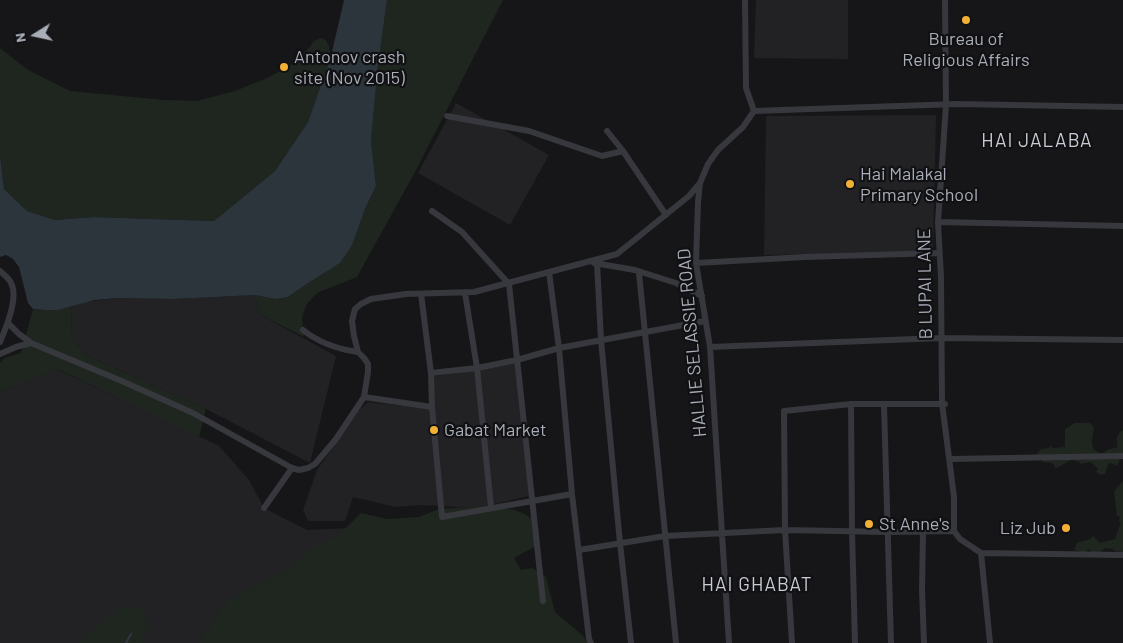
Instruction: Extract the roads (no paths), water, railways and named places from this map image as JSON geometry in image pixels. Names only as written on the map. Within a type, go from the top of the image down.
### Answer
[{"type":"street","points":[[745,0],[746,88],[754,110],[946,105],[1123,107]]},
{"type":"street","name":"B LUPAI LANE","points":[[945,0],[946,105],[938,222],[941,277],[942,403],[954,497],[954,531]]},
{"type":"street","name":"HALLIE SELASSIE ROAD","points":[[729,643],[710,347],[696,263],[700,183],[708,164],[718,150],[743,127],[754,110]]},
{"type":"street","points":[[447,116],[529,131],[602,156],[623,151]]},
{"type":"street","points":[[607,131],[623,151],[666,215]]},
{"type":"street","points":[[8,323],[31,343],[193,413],[292,468],[299,470],[315,464],[336,439],[364,397],[368,364],[358,352],[352,321],[355,309],[361,304],[371,300],[406,294],[465,293],[509,284],[617,254],[689,196],[700,183]]},
{"type":"street","points":[[432,211],[462,232],[509,284],[543,601]]},
{"type":"street","points":[[938,222],[1123,226]]},
{"type":"street","points":[[696,263],[805,257],[939,253]]},
{"type":"street","points":[[570,266],[597,263],[635,270],[639,273],[676,283],[702,296]]},
{"type":"street","points":[[597,263],[601,340],[631,643]]},
{"type":"street","points":[[0,271],[11,282],[14,291],[8,323],[0,342]]},
{"type":"street","points":[[550,272],[578,550],[591,643]]},
{"type":"street","points":[[639,273],[676,643]]},
{"type":"street","points":[[465,293],[477,368],[491,507]]},
{"type":"street","points":[[422,294],[431,372],[432,407],[442,517],[572,494]]},
{"type":"street","points":[[431,372],[477,368],[517,360],[559,348],[706,321]]},
{"type":"street","points":[[303,330],[312,337],[331,346],[358,352]]},
{"type":"street","points":[[710,347],[941,338],[1123,340]]},
{"type":"street","points":[[0,354],[16,346],[31,343]]},
{"type":"street","points":[[364,397],[432,407]]},
{"type":"street","points":[[792,643],[785,530],[784,411],[851,404],[884,406],[945,404],[942,403]]},
{"type":"street","points":[[851,404],[855,643]]},
{"type":"street","points":[[884,406],[891,643]]},
{"type":"street","points":[[950,459],[1123,456]]},
{"type":"street","points":[[264,508],[292,468]]},
{"type":"street","points":[[578,550],[665,536],[723,533],[785,530],[954,531],[960,539],[981,554],[1123,555]]},
{"type":"street","points":[[923,532],[922,590],[924,643]]},
{"type":"street","points":[[981,554],[990,643]]},
{"type":"waterway","points":[[126,643],[131,634]]},
{"type":"place","name":"Bureau of Religious Affairs","points":[[966,20]]},
{"type":"place","name":"Antonov crash site (Nov 2015)","points":[[284,67]]},
{"type":"place","name":"Hai Malakal Primary School","points":[[850,184]]},
{"type":"place","name":"Gabat Market","points":[[434,430]]},
{"type":"place","name":"St Anne's","points":[[869,524]]},
{"type":"place","name":"Liz Jub","points":[[1066,528]]},
{"type":"district","name":"HAI JALABA","points":[[1037,141]]},
{"type":"district","name":"HAI GHABAT","points":[[757,585]]}]
